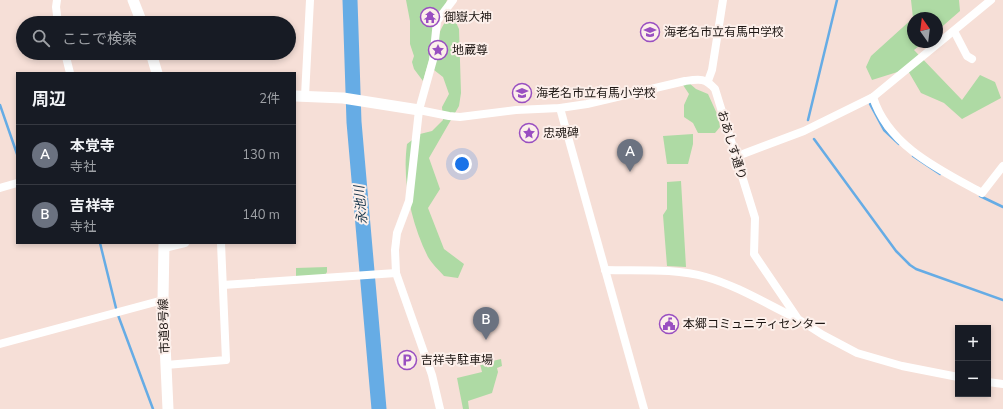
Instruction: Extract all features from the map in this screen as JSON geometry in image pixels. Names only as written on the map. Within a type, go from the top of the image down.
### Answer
[{"type":"street","points":[[57,0],[57,16]]},
{"type":"street","points":[[133,0],[139,16]]},
{"type":"street","points":[[310,0],[300,96],[343,98],[460,117],[516,110],[560,108],[587,104],[685,81],[698,79],[708,81],[712,70],[722,0]]},
{"type":"street","points":[[440,409],[432,376],[396,273],[397,233],[409,201],[419,110],[433,60],[437,21],[453,0]]},
{"type":"street","points":[[736,157],[804,131],[872,97],[991,0]]},
{"type":"street","points":[[954,31],[967,56],[972,59]]},
{"type":"street","points":[[67,60],[70,72]]},
{"type":"street","points":[[153,60],[157,72]]},
{"type":"street","name":"おあしす通り","points":[[708,81],[715,89],[755,218],[754,254],[798,319],[823,336],[857,353],[902,366],[955,376]]},
{"type":"street","points":[[872,97],[877,110],[891,132],[932,166],[982,193],[1003,166]]},
{"type":"street","points":[[560,108],[644,409]]},
{"type":"street","points":[[0,188],[16,183]]},
{"type":"street","points":[[164,246],[178,244]]},
{"type":"street","points":[[166,365],[226,360],[221,244]]},
{"type":"street","name":"市道8号線","points":[[164,246],[163,300],[168,409]]},
{"type":"street","points":[[605,270],[664,272],[705,276],[733,287],[798,319]]},
{"type":"street","points":[[223,285],[396,273]]},
{"type":"street","points":[[0,344],[163,300]]},
{"type":"street","points":[[991,382],[1003,384]]},
{"type":"green space","points":[[406,0],[447,0],[423,81],[414,69],[412,62],[414,56],[410,44],[410,21]]},
{"type":"green space","points":[[911,0],[959,0],[960,11],[943,26],[943,12],[912,12]]},
{"type":"green space","points":[[452,14],[459,29],[461,93],[459,106],[429,158],[440,189],[428,208],[444,249],[464,264],[458,278],[444,276],[428,257],[417,230],[409,202],[406,172],[407,144],[420,134],[432,131],[443,120],[442,107],[449,94],[443,77],[434,70],[435,54],[439,33],[446,20]]},
{"type":"green space","points":[[907,23],[907,48],[916,48],[914,50],[962,100],[980,75],[995,82],[1001,98],[962,119],[944,103],[921,93],[907,69],[872,80],[866,67],[871,56]]},
{"type":"green space","points":[[689,83],[696,89],[708,94],[718,116],[720,127],[715,133],[698,133],[693,123],[684,117],[684,105],[689,94],[683,85]]},
{"type":"green space","points":[[693,134],[693,144],[688,164],[667,164],[663,136]]},
{"type":"green space","points":[[681,181],[686,267],[667,266],[663,215],[667,209],[667,182]]},
{"type":"green space","points":[[327,267],[327,272],[325,275],[296,277],[296,268]]},
{"type":"green space","points":[[501,359],[502,366],[497,368],[498,372],[492,393],[468,401],[469,409],[463,409],[457,378],[482,372],[480,364]]},
{"type":"waterway","name":"永池川","points":[[350,0],[354,122],[379,409]]},
{"type":"waterway","points":[[808,120],[837,0]]},
{"type":"waterway","points":[[870,104],[884,130],[899,144]]},
{"type":"waterway","points":[[0,105],[16,151]]},
{"type":"waterway","points":[[814,139],[896,251],[910,265],[916,269],[1003,300]]},
{"type":"waterway","points":[[913,156],[940,174]]},
{"type":"waterway","points":[[980,196],[1003,207]]},
{"type":"waterway","points":[[100,244],[116,308]]},
{"type":"waterway","points":[[118,315],[153,409]]},
{"type":"place","name":"御嶽大神","points":[[430,17]]},
{"type":"place","name":"海老名市立有馬中学校","points":[[650,32]]},
{"type":"place","name":"地蔵尊","points":[[438,50]]},
{"type":"place","name":"海老名市立有馬小学校","points":[[522,93]]},
{"type":"place","name":"忠魂碑","points":[[529,133]]},
{"type":"place","name":"本覚寺","points":[[630,172]]},
{"type":"place","name":"本郷コミュニティセンター","points":[[669,324]]},
{"type":"place","name":"吉祥寺","points":[[486,340]]},
{"type":"place","name":"吉祥寺駐車場","points":[[407,360]]}]
